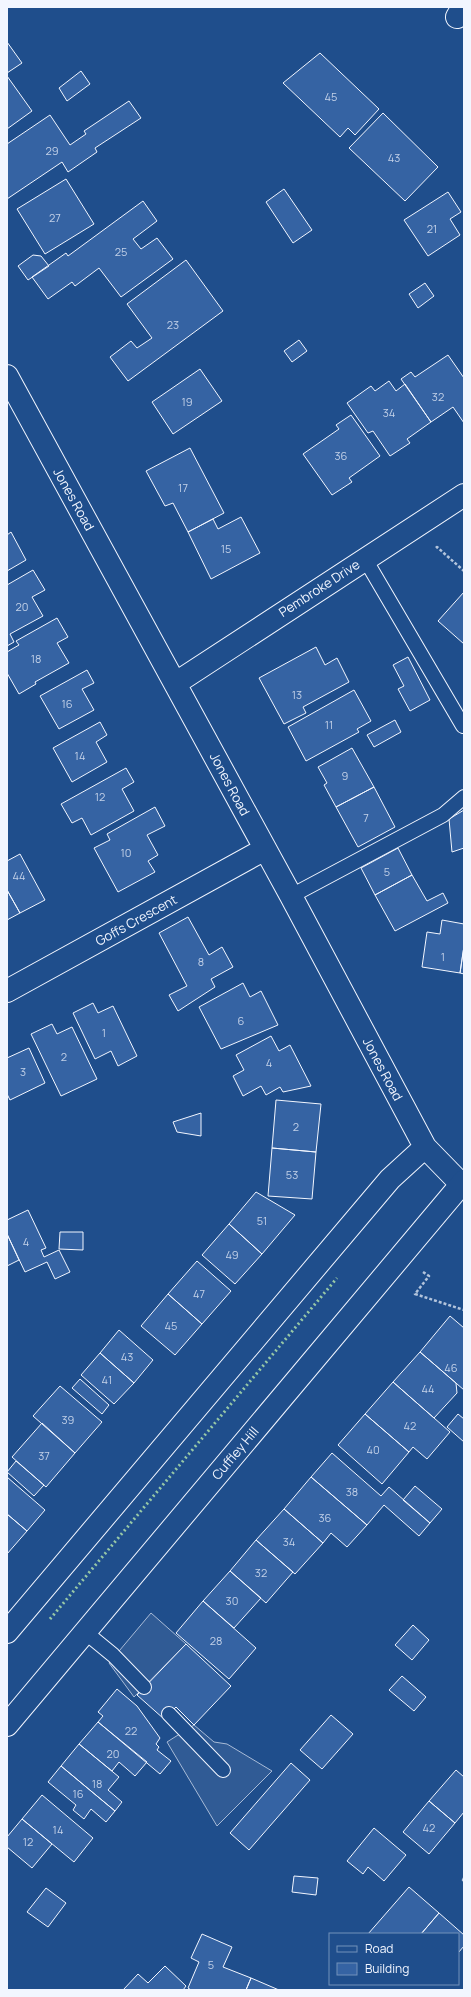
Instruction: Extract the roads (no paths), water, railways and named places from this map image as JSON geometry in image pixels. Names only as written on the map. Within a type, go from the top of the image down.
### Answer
[{"type":"street","name":"Jones Road","points":[[7,376],[176,684],[425,1146],[463,1182]]},
{"type":"street","name":"Pembroke Drive","points":[[176,684],[464,494]]},
{"type":"street","name":"Goffs Crescent","points":[[7,992],[265,849]]},
{"type":"street","points":[[7,1632],[390,1179],[425,1146]]},
{"type":"street","name":"Cuffley Hill","points":[[7,1725],[463,1182]]},
{"type":"lane","points":[[365,559],[463,726],[464,725]]},
{"type":"lane","points":[[291,896],[443,815],[464,797]]},
{"type":"lane","points":[[85,1632],[113,1655],[144,1687]]},
{"type":"lane","points":[[169,1714],[224,1770]]}]
